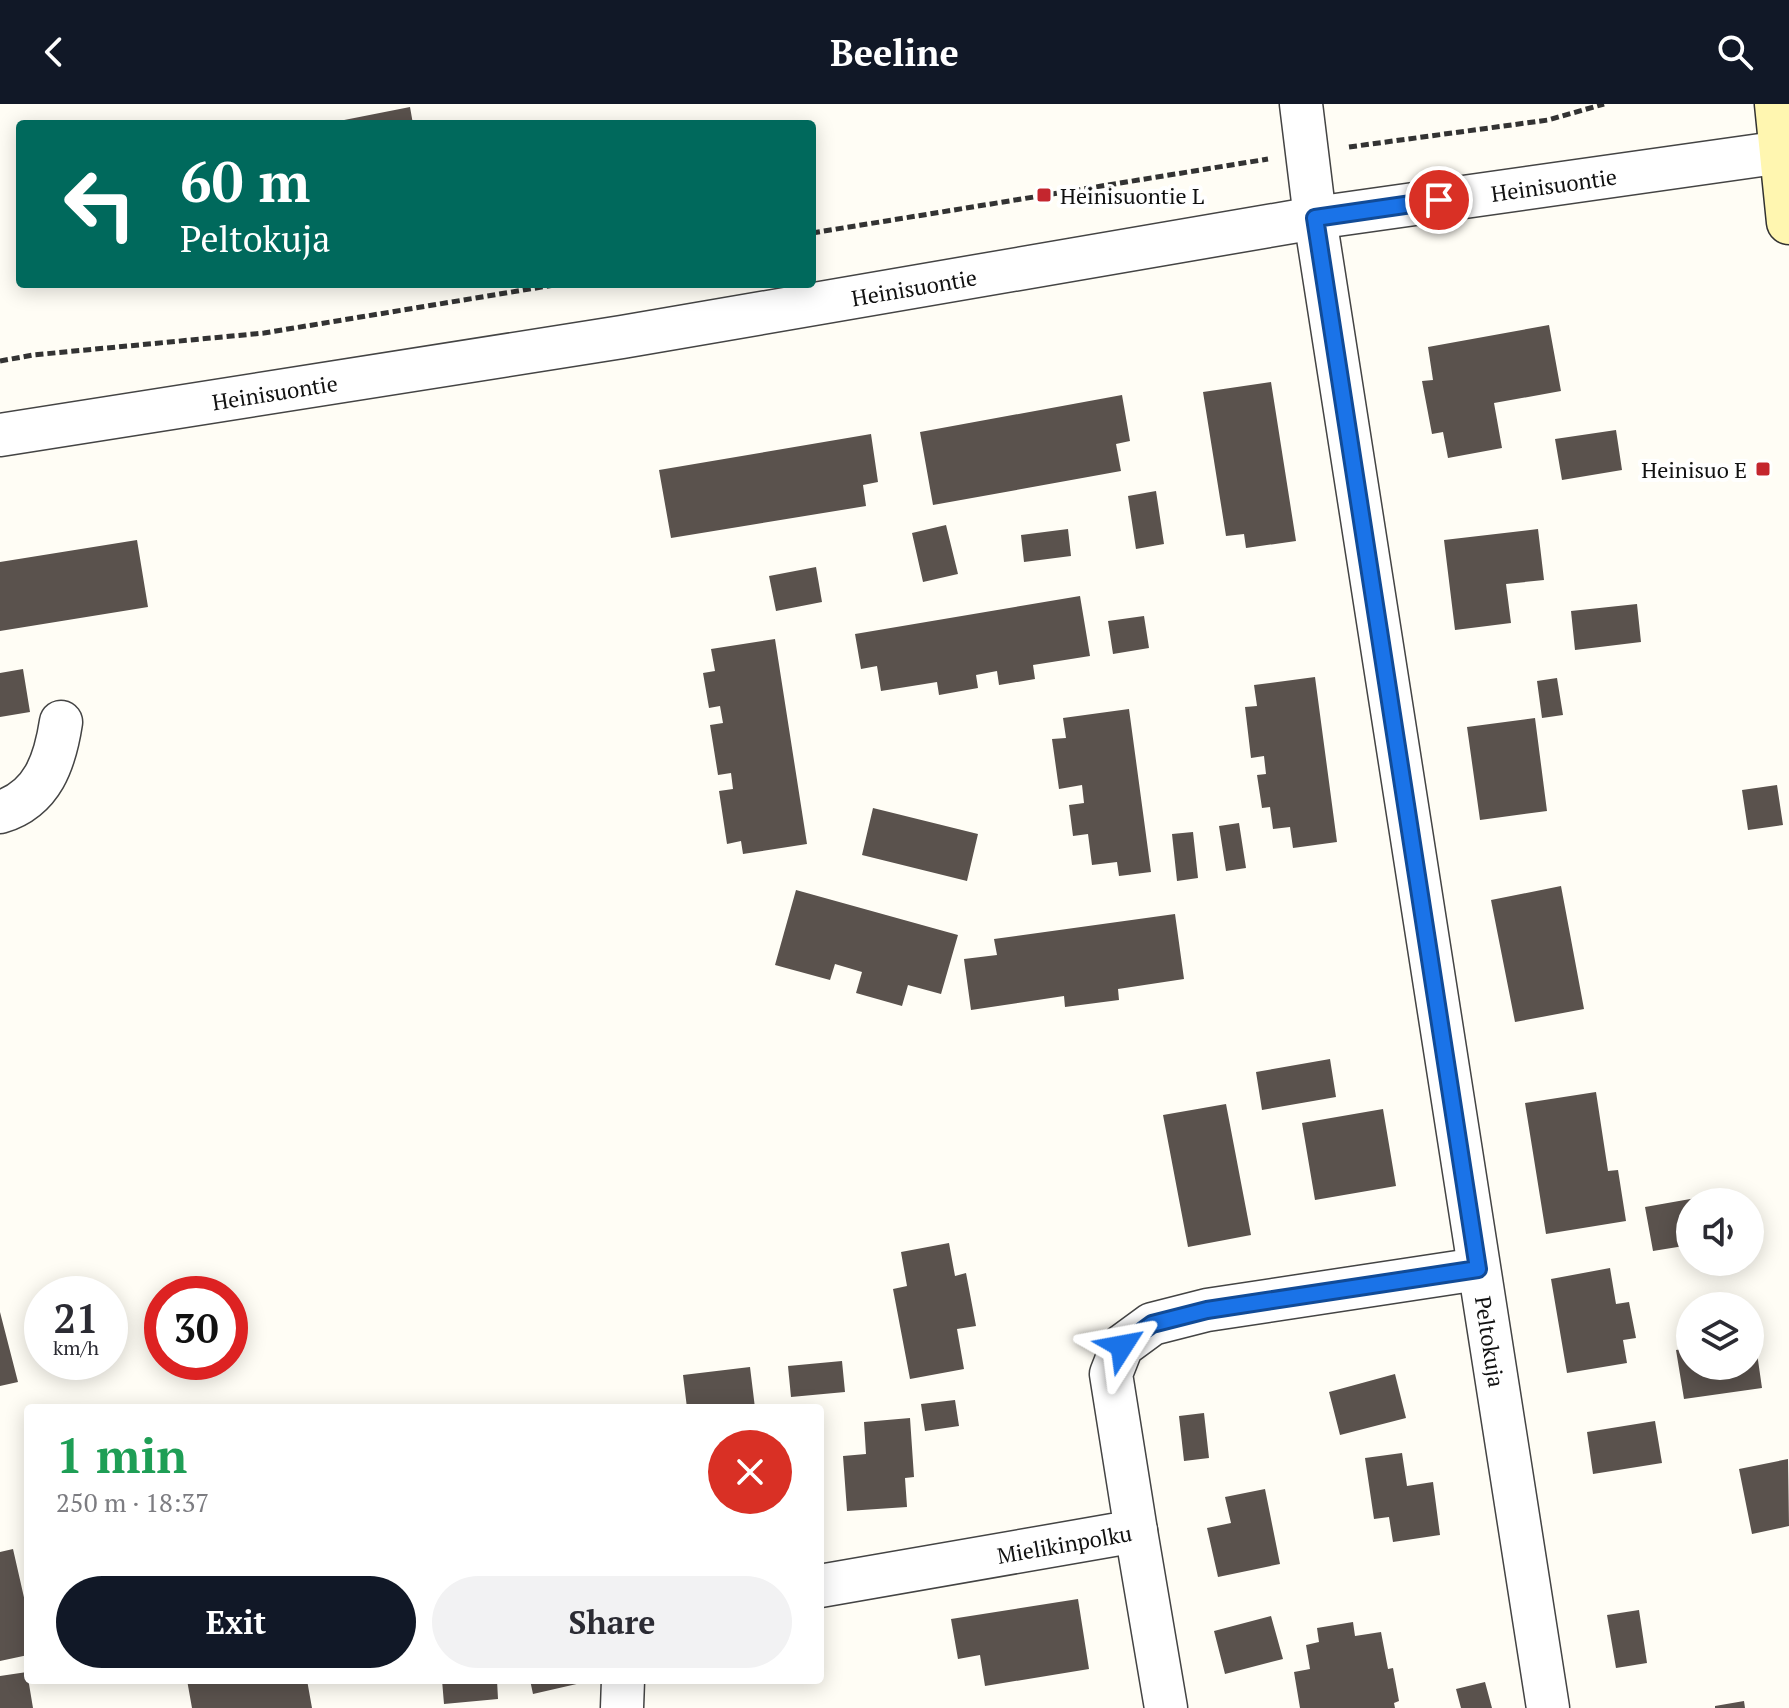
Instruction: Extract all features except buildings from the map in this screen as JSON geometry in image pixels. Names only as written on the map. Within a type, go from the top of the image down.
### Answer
[{"type":"main road","points":[[1777,104],[1789,222]]},
{"type":"street","name":"Peltokuja","points":[[1301,104],[1315,218],[1548,1708]]},
{"type":"street","name":"Heinisuontie","points":[[0,435],[622,337],[1315,218],[1782,152]]},
{"type":"street","points":[[0,812],[10,809],[42,784],[56,754],[61,722]]},
{"type":"street","name":"Mielikinpolku","points":[[824,1585],[1136,1531],[1111,1374],[1122,1346],[1152,1324],[1207,1310],[1478,1269]]},
{"type":"street","points":[[1136,1531],[1166,1708]]},
{"type":"street","points":[[622,1708],[623,1684]]},
{"type":"path","points":[[816,232],[1307,153],[1548,120],[1604,104]]},
{"type":"path","points":[[0,361],[33,355],[264,333],[536,288]]},
{"type":"place","name":"Heinisuontie L","points":[[1044,195]]},
{"type":"place","name":"Heinisuo E","points":[[1763,469]]},
{"type":"route","points":[[1122,1346],[1152,1324],[1207,1310],[1478,1269],[1315,218],[1439,200]]}]
